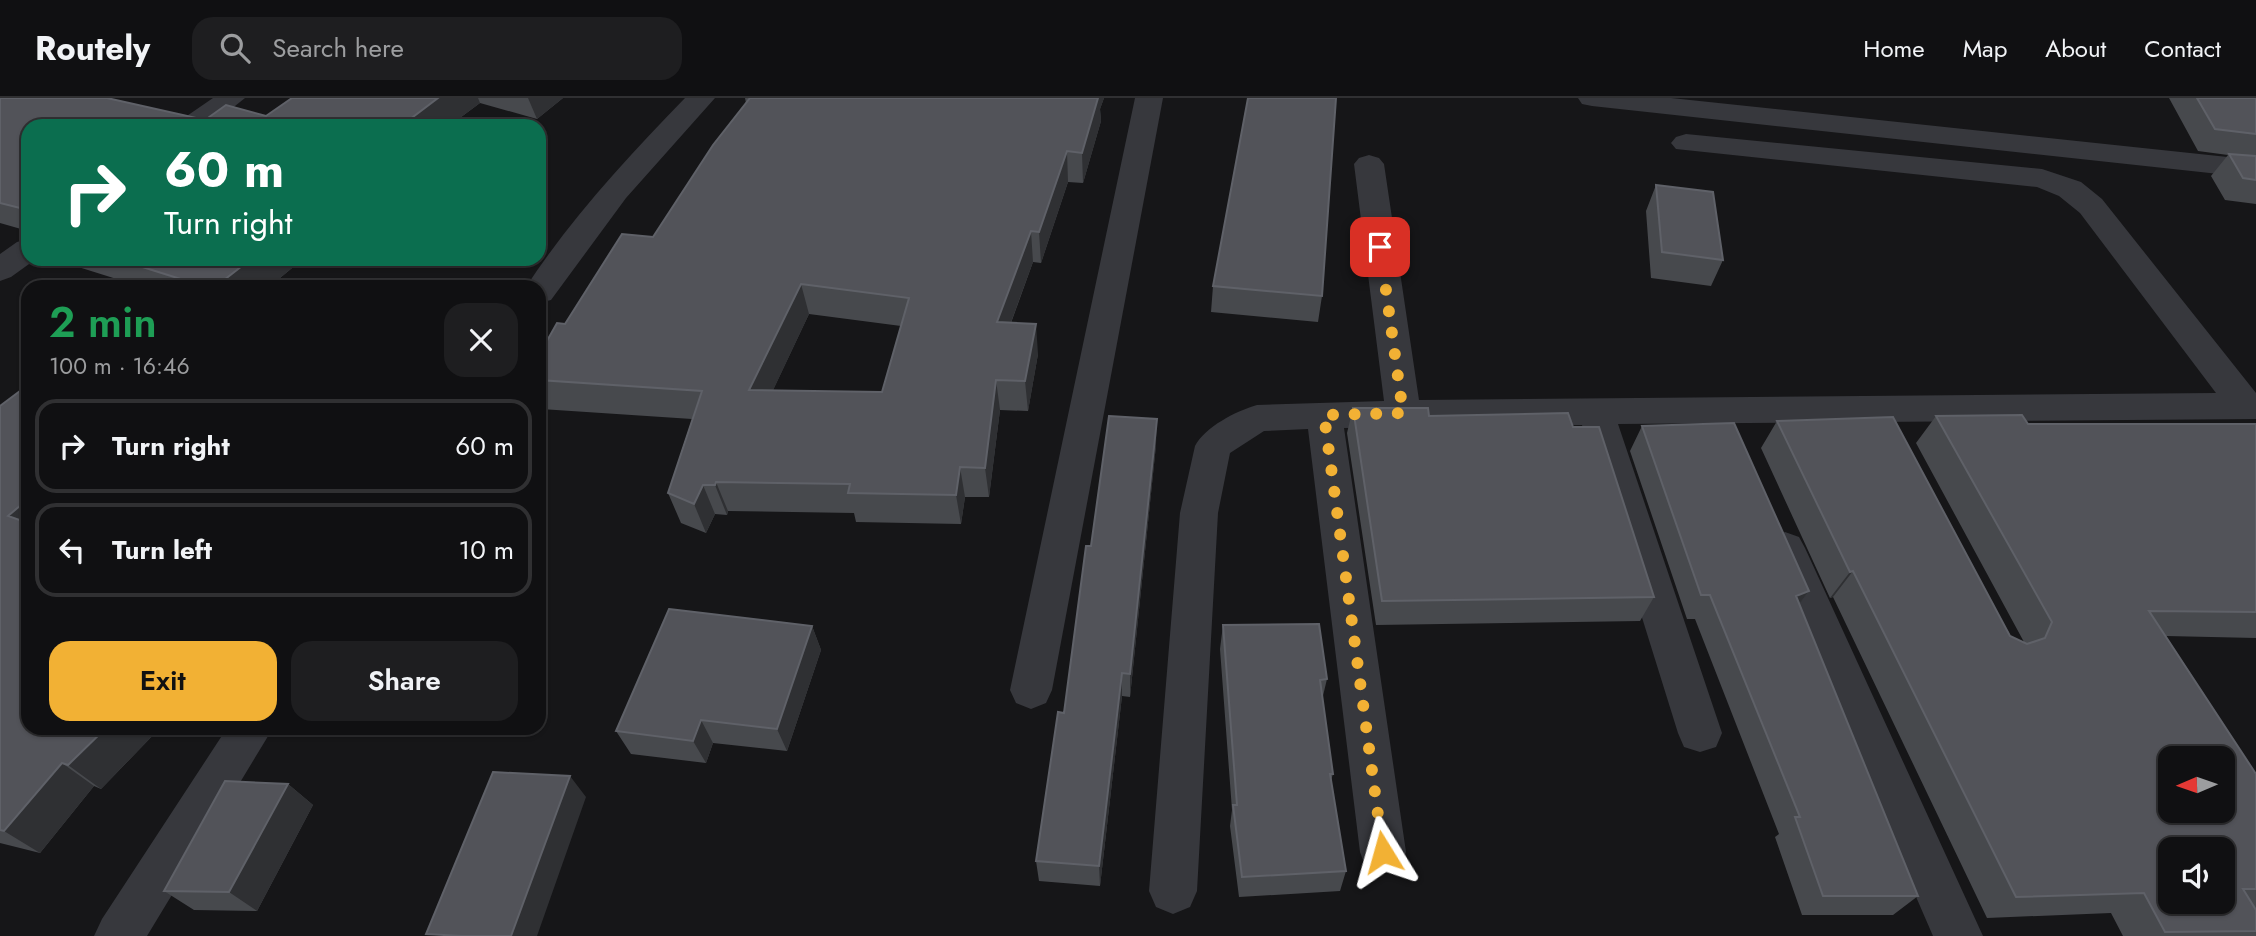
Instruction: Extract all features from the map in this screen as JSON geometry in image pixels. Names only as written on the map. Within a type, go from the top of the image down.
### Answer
[{"type":"street","points":[[201,119],[231,98]]},
{"type":"street","points":[[546,283],[579,238],[668,131],[701,98]]},
{"type":"street","points":[[1031,690],[1149,98]]},
{"type":"street","points":[[1592,98],[2256,169]]},
{"type":"street","points":[[1686,143],[2042,178],[2070,189],[2091,206],[2251,406]]},
{"type":"street","points":[[1369,164],[1403,413]]},
{"type":"street","points":[[0,270],[21,254]]},
{"type":"street","points":[[1173,891],[1199,513],[1213,446],[1257,418],[1403,413],[1596,413],[1876,407],[2251,406]]},
{"type":"street","points":[[1876,407],[1895,444]]},
{"type":"street","points":[[1723,410],[1740,447]]},
{"type":"street","points":[[1596,413],[1700,733]]},
{"type":"street","points":[[1324,415],[1383,852]]},
{"type":"street","points":[[1768,510],[1958,936]]},
{"type":"street","points":[[119,936],[247,735]]},
{"type":"building","points":[[0,98],[107,98],[201,119],[21,119],[21,208],[0,203]]},
{"type":"building","points":[[292,98],[438,98],[410,119],[206,119],[226,105],[266,116]]},
{"type":"building","points":[[750,98],[1098,98],[1082,153],[1067,151],[1039,232],[1031,231],[997,322],[1036,324],[1025,381],[996,380],[985,468],[960,467],[956,495],[848,493],[850,484],[716,482],[715,485],[703,485],[694,504],[668,493],[702,391],[546,380],[546,343],[557,323],[565,324],[622,234],[653,237],[713,145]],"holes":[[[801,284],[909,298],[882,392],[749,390]]]},
{"type":"building","points":[[1248,98],[1336,98],[1322,296],[1213,286]]},
{"type":"building","points":[[2197,98],[2256,98],[2256,134],[2215,129]]},
{"type":"building","points":[[2229,154],[2256,156],[2256,180],[2243,178]]},
{"type":"building","points":[[1656,185],[1713,192],[1723,260],[1662,252]]},
{"type":"building","points":[[139,266],[242,266],[224,280],[184,280]]},
{"type":"building","points":[[21,390],[21,505],[8,516],[21,521],[21,735],[99,735],[68,765],[62,763],[4,831],[0,830],[0,406]]},
{"type":"building","points":[[1353,408],[1428,408],[1429,416],[1568,413],[1573,427],[1599,427],[1654,597],[1382,601]]},
{"type":"building","points":[[2022,415],[2028,424],[2256,424],[2256,612],[2149,611],[2256,774],[2256,889],[2243,889],[2256,910],[2256,931],[2165,932],[2144,893],[2016,897],[1853,571],[1850,572],[1777,421],[1893,417],[2010,636],[2027,644],[2045,638],[2052,622],[1936,416]]},
{"type":"building","points":[[1109,416],[1157,419],[1130,674],[1122,673],[1099,866],[1036,861],[1058,712],[1064,713],[1086,546],[1091,546]]},
{"type":"building","points":[[1734,423],[1809,591],[1796,596],[1918,896],[1823,896],[1795,817],[1800,817],[1710,595],[1701,595],[1642,426]]},
{"type":"building","points":[[669,609],[812,626],[777,729],[701,720],[693,741],[616,731]]},
{"type":"building","points":[[1319,624],[1327,679],[1320,680],[1333,774],[1330,774],[1346,871],[1242,877],[1233,805],[1237,805],[1223,625]]},
{"type":"building","points":[[493,772],[570,776],[511,936],[426,934]]},
{"type":"building","points":[[225,781],[288,784],[229,892],[164,891]]},
{"type":"route","points":[[1380,247],[1403,413],[1324,415],[1383,852]]}]
